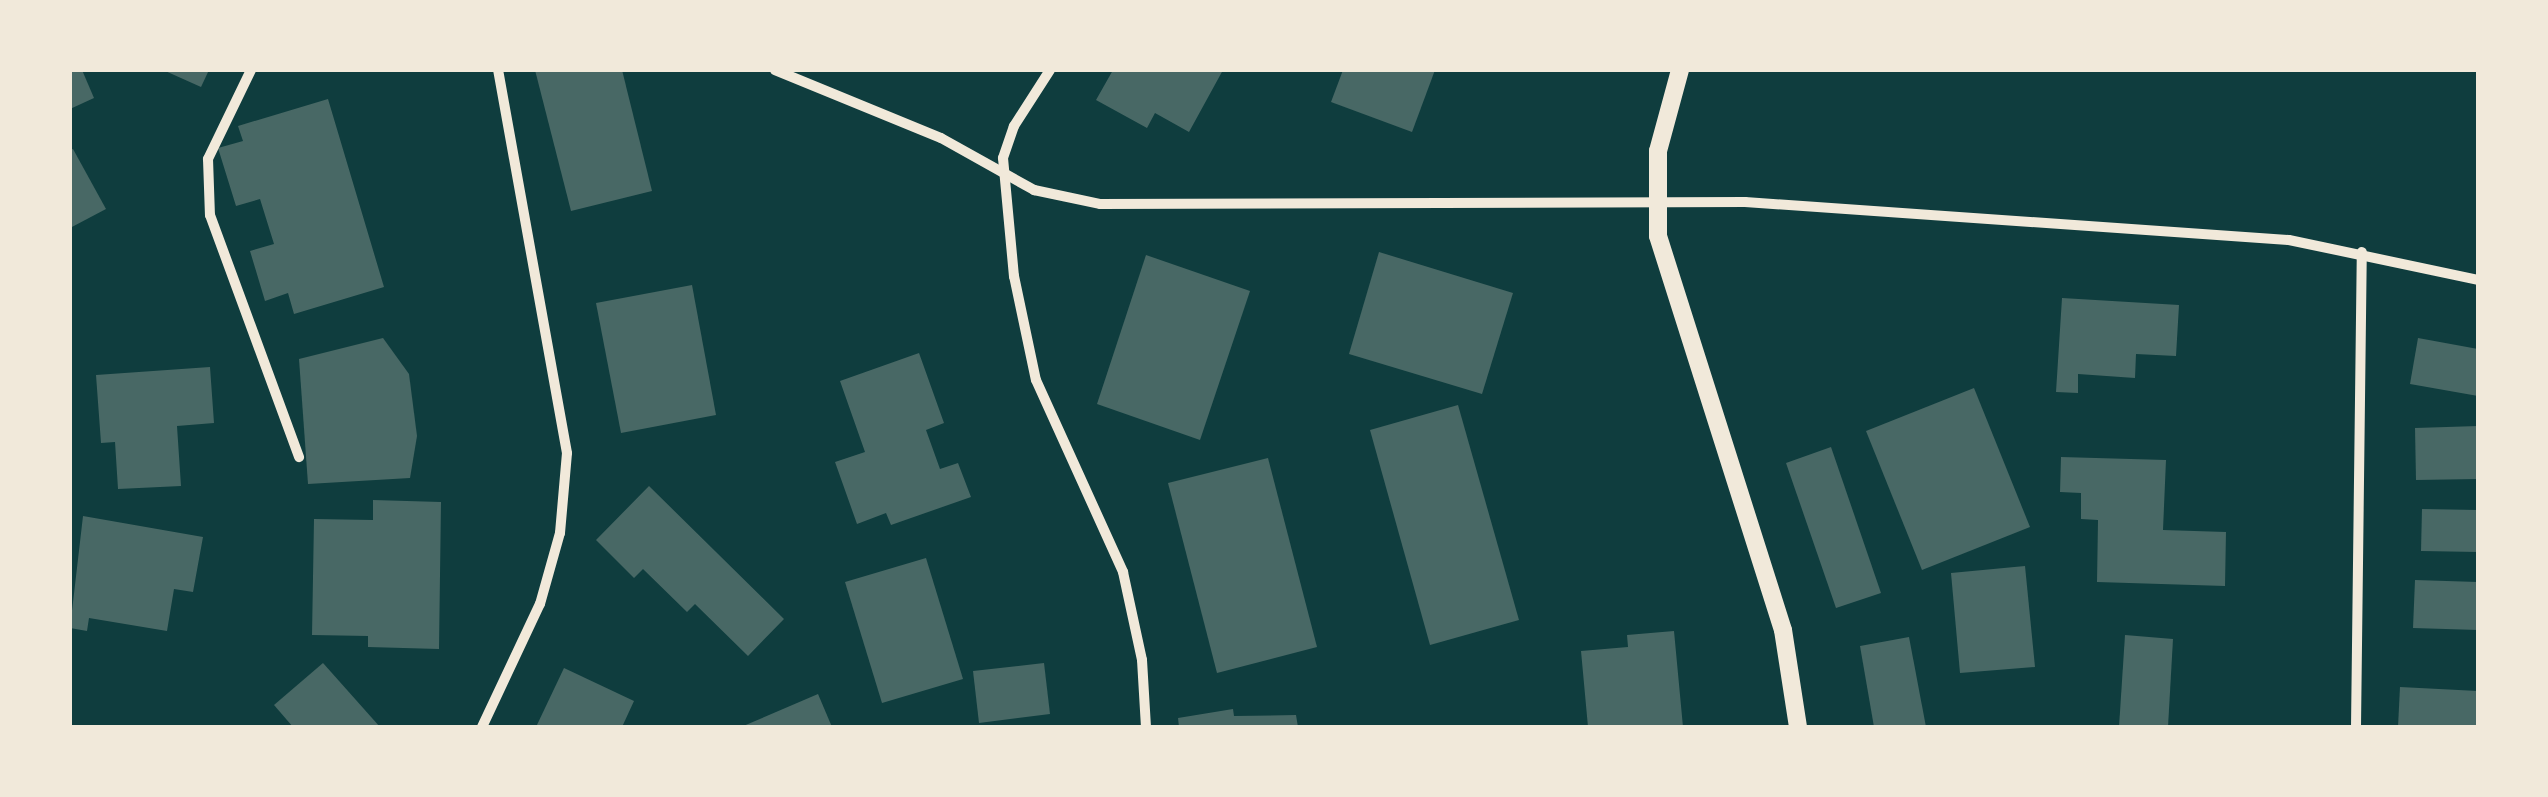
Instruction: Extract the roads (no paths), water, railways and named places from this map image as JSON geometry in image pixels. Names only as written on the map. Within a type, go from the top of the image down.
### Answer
[{"type":"street","points":[[251,70],[208,159],[210,215],[299,456]]},
{"type":"street","points":[[482,727],[540,604],[560,534],[567,452],[498,70]]},
{"type":"street","points":[[775,70],[941,138],[1046,195],[1110,205],[1654,200],[2245,236],[2362,252],[2478,280]]},
{"type":"street","points":[[1050,70],[1014,126],[1002,174],[1036,380],[1123,572],[1142,660],[1146,727]]},
{"type":"street","points":[[1680,70],[1658,151],[1654,200],[1670,283],[1783,630],[1798,727]]},
{"type":"street","points":[[2356,727],[2362,252]]}]
